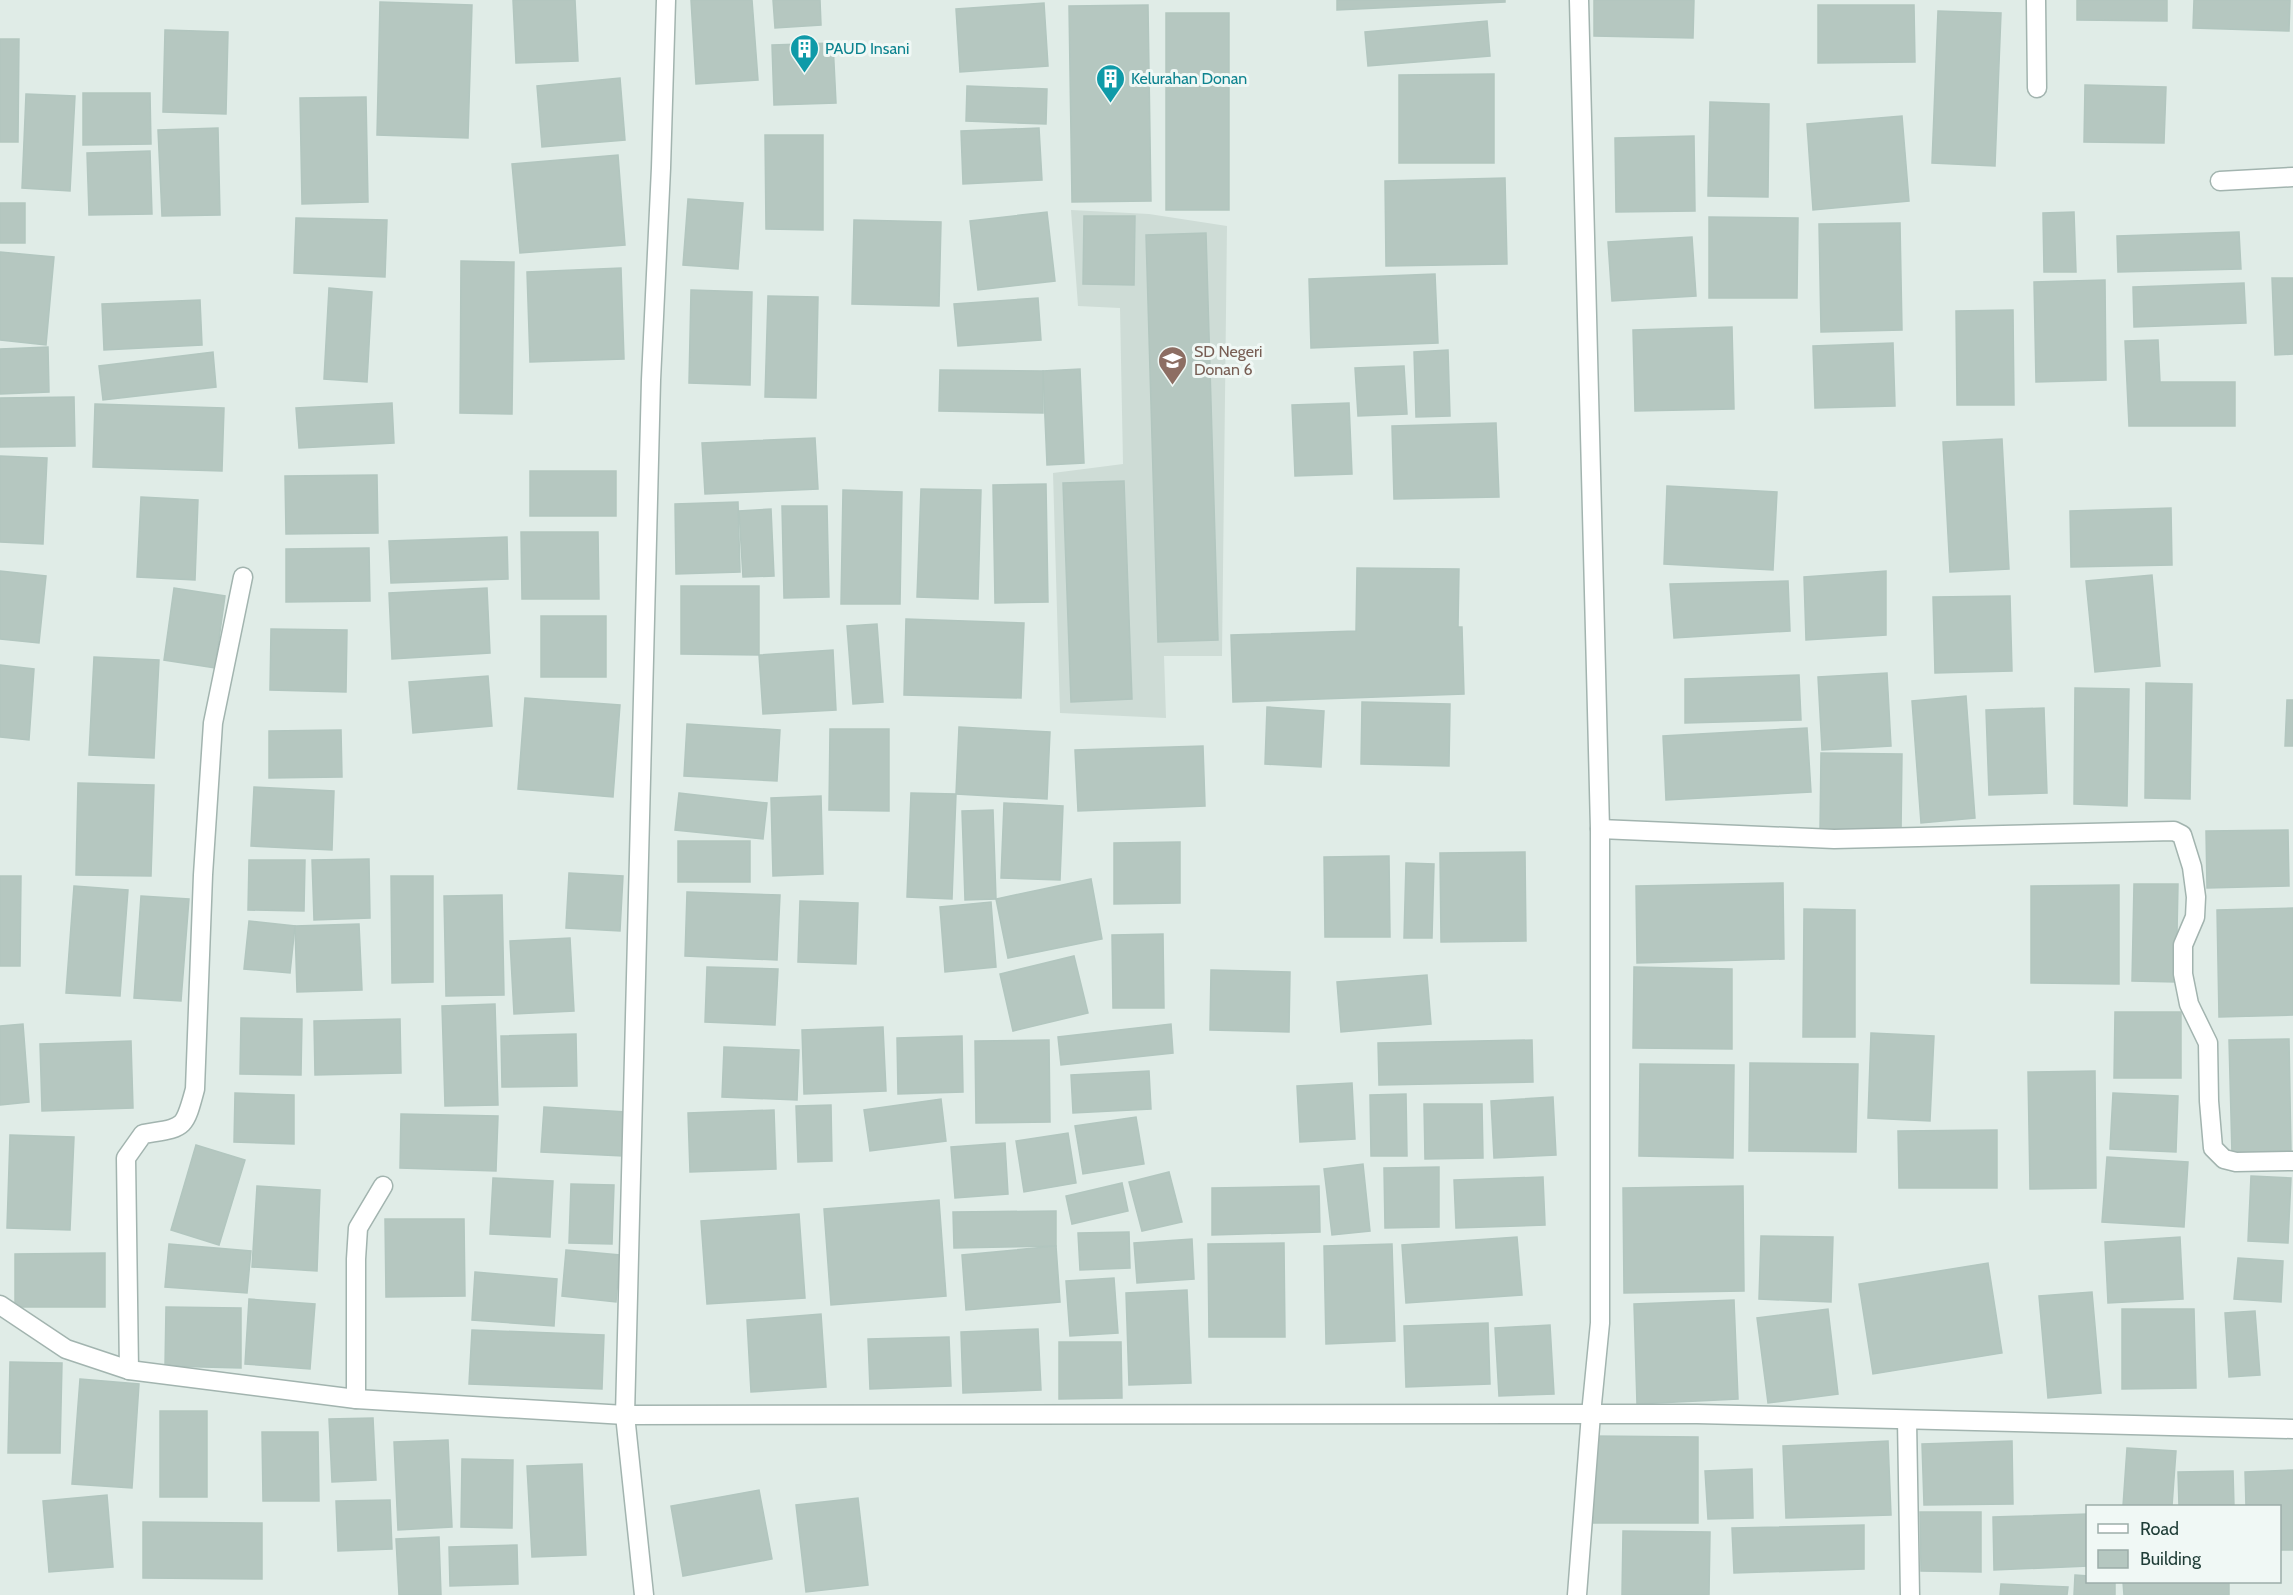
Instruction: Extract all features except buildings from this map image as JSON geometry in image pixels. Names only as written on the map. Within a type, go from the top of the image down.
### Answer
[{"type":"street","points":[[644,1595],[625,1416],[651,380],[666,0]]},
{"type":"street","points":[[1577,1595],[1600,1323],[1600,829],[1579,0]]},
{"type":"street","points":[[2036,0],[2037,88]]},
{"type":"street","points":[[2220,181],[2293,177]]},
{"type":"street","points":[[129,1370],[126,1158],[143,1134],[178,1128],[188,1116],[195,1089],[203,874],[213,723],[243,577]]},
{"type":"street","points":[[1600,829],[1834,839],[2174,831],[2182,835],[2192,867],[2195,917],[2183,945],[2183,974],[2189,1004],[2208,1043],[2213,1148],[2224,1159],[2236,1162],[2293,1161]]},
{"type":"street","points":[[356,1399],[358,1228],[383,1186]]},
{"type":"street","points":[[0,1305],[66,1349],[129,1370],[356,1399],[625,1416],[720,1414],[1697,1414],[2293,1429]]},
{"type":"street","points":[[1907,1420],[1910,1595]]},
{"type":"shaded area","name":"SD Negeri Donan 6","points":[[1071,210],[1149,214],[1227,226],[1222,656],[1164,656],[1166,718],[1060,713],[1053,473],[1123,464],[1120,308],[1078,306]]},
{"type":"place","name":"PAUD Insani","points":[[804,74]]},
{"type":"place","name":"Kelurahan Donan","points":[[1110,104]]},
{"type":"place","name":"SD Negeri Donan 6","points":[[1173,386]]}]
